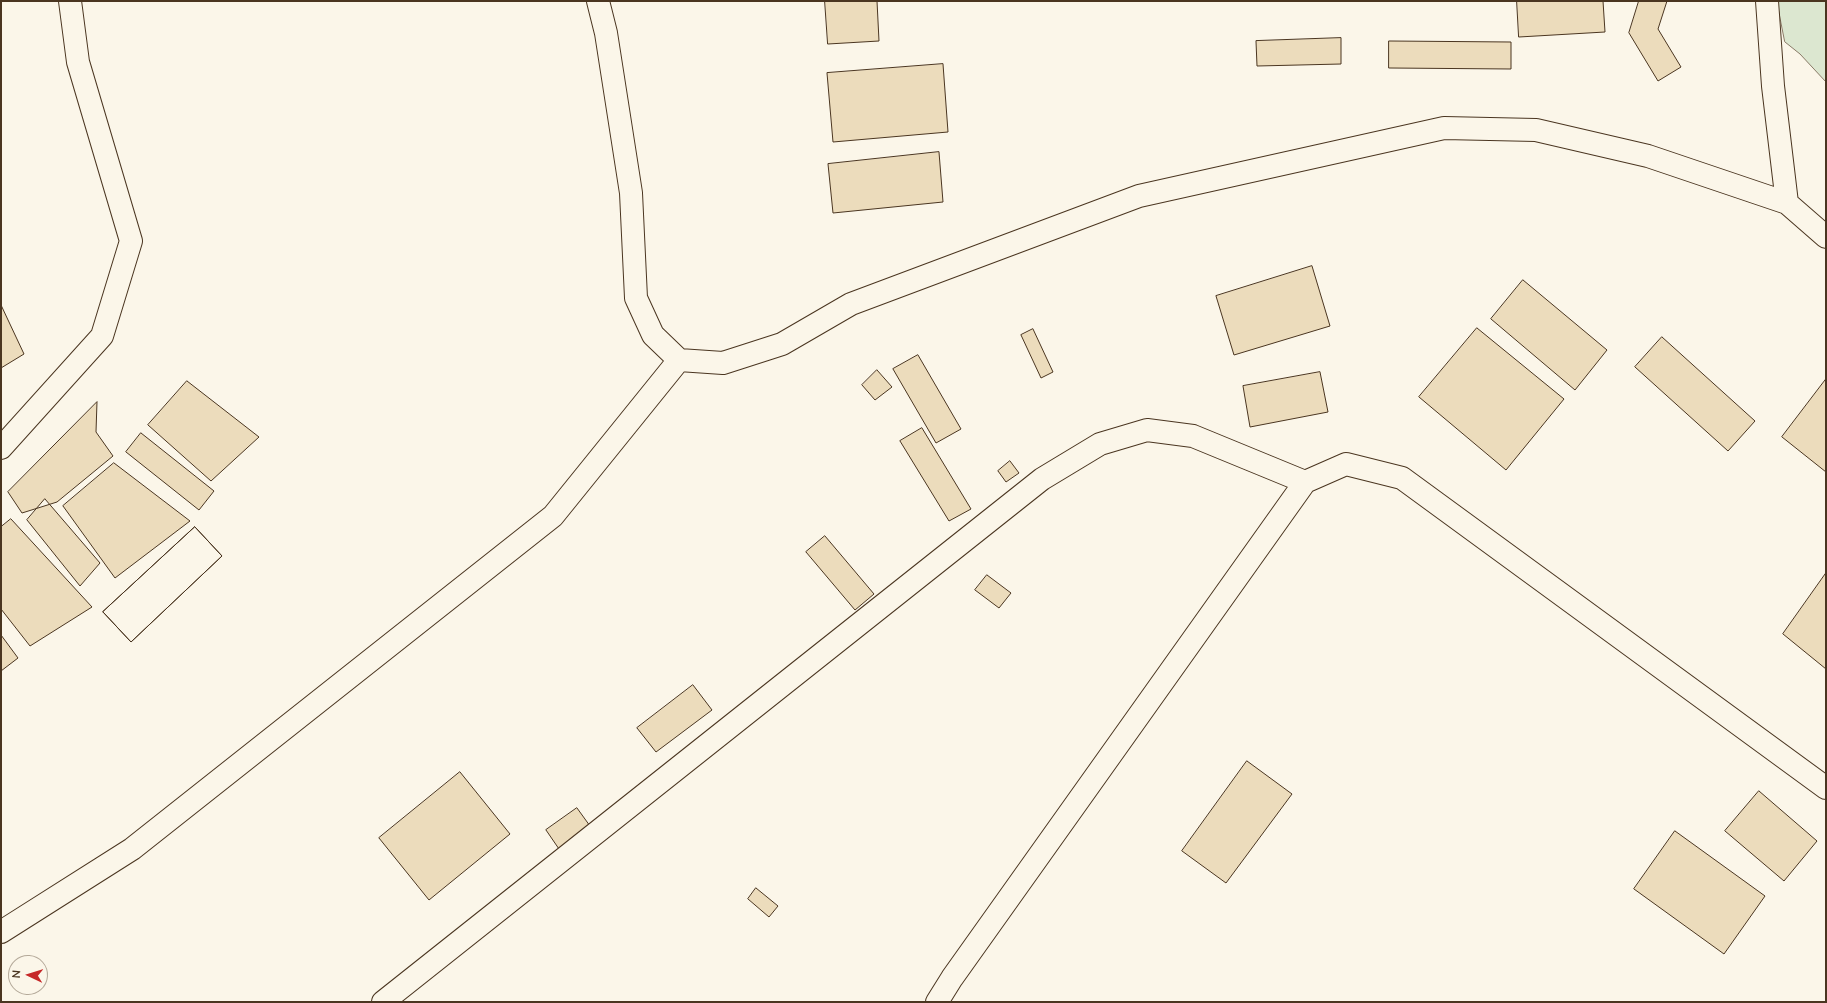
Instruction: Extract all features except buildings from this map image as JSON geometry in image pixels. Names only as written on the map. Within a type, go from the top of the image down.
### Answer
[{"type":"street","points":[[1,448],[102,336],[131,241],[78,62],[70,1]]},
{"type":"street","points":[[598,1],[606,33],[631,193],[636,298],[653,335],[679,360],[723,364],[782,344],[851,304],[1139,196],[1444,128],[1536,130],[1648,156],[1787,203],[1826,237]]},
{"type":"street","points":[[1767,1],[1774,86],[1787,203]]},
{"type":"street","points":[[1,932],[132,849],[553,516],[679,360]]},
{"type":"street","points":[[383,1002],[1042,479],[1100,444],[1147,430],[1193,436],[1305,482]]},
{"type":"street","points":[[937,1002],[957,971],[1305,482],[1346,464],[1402,478],[1826,788]]},
{"type":"green space","points":[[1777,1],[1826,1],[1826,82],[1800,54],[1785,42]]}]
